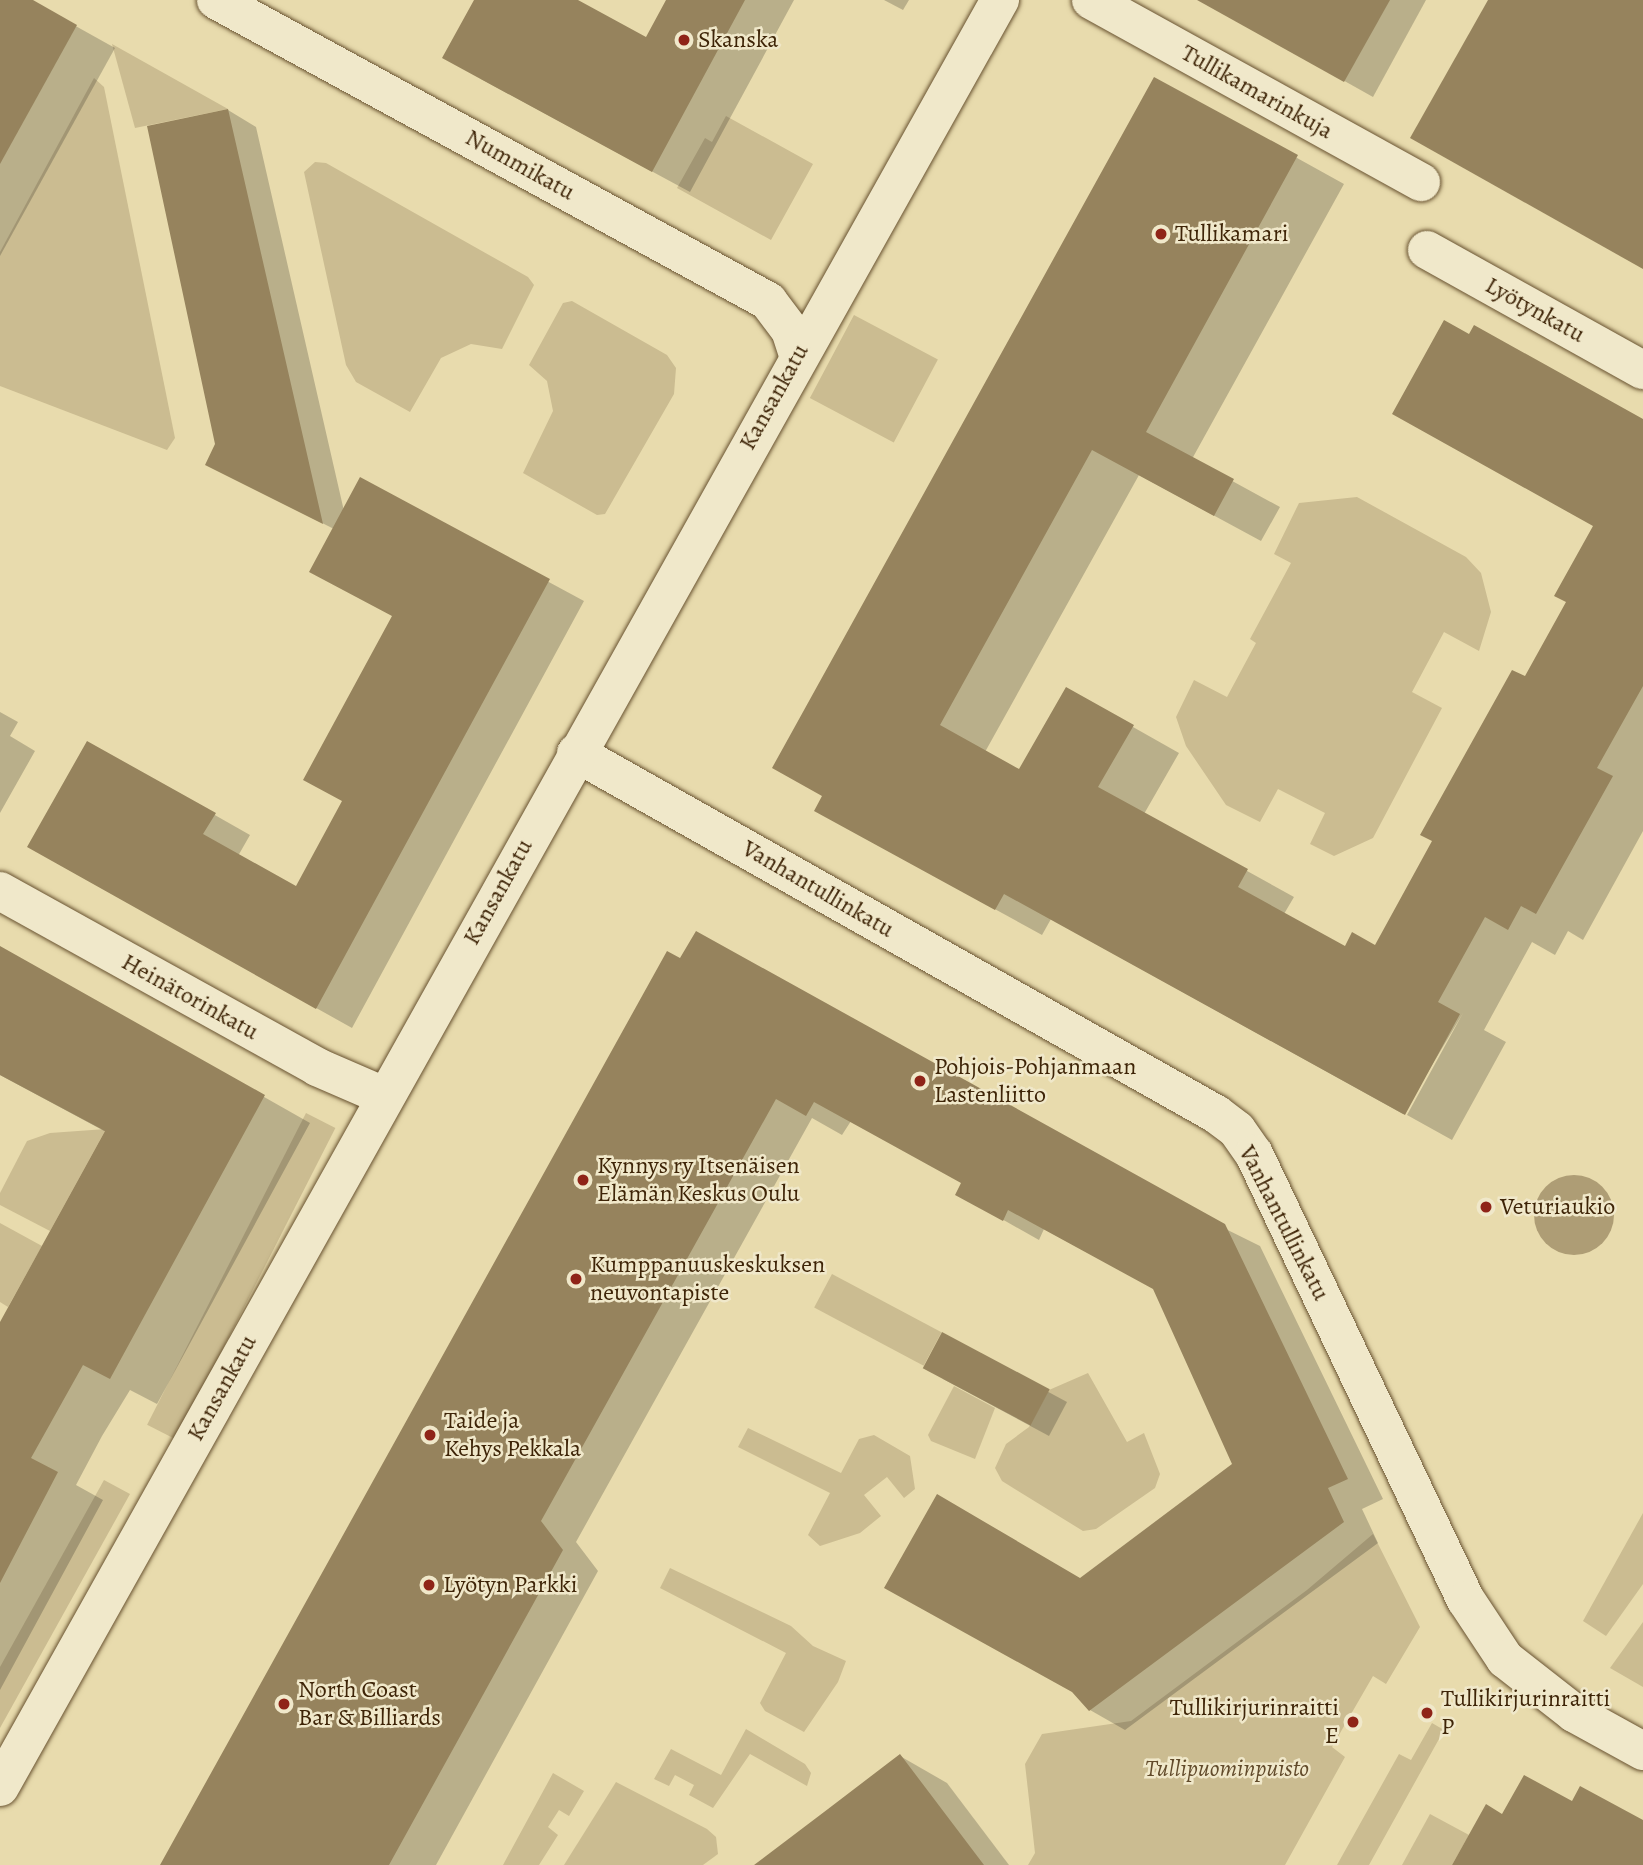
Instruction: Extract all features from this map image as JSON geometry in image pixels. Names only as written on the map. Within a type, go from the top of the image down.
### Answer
[{"type":"street","name":"Nummikatu","points":[[216,0],[768,301],[790,330],[798,354]]},
{"type":"street","name":"Kansankatu","points":[[0,1787],[798,354],[1000,0]]},
{"type":"street","name":"Tullikamarinkuja","points":[[1093,0],[1422,182]]},
{"type":"street","name":"Lyötynkatu","points":[[1427,250],[1643,370]]},
{"type":"street","name":"Vanhantullinkatu","points":[[576,752],[1216,1114],[1237,1130],[1254,1154],[1466,1601],[1506,1659],[1574,1713],[1643,1751]]},
{"type":"street","name":"Heinätorinkatu","points":[[0,891],[317,1067],[384,1096]]},
{"type":"green space","points":[[112,44],[228,109],[135,128]]},
{"type":"green space","points":[[94,78],[104,87],[175,438],[167,450],[0,386],[0,252]]},
{"type":"green space","points":[[726,116],[813,164],[771,240],[677,188],[705,138],[712,142]]},
{"type":"green space","points":[[315,162],[326,163],[528,277],[534,285],[502,349],[471,344],[441,358],[410,412],[356,382],[346,365],[304,172]]},
{"type":"green space","points":[[572,301],[667,355],[676,368],[674,394],[605,514],[597,515],[523,473],[553,411],[547,381],[529,365],[563,303]]},
{"type":"green space","points":[[854,315],[938,360],[894,443],[810,398]]},
{"type":"green space","points":[[1357,497],[1466,557],[1481,573],[1491,612],[1479,651],[1444,632],[1412,692],[1442,708],[1373,838],[1334,856],[1310,844],[1325,813],[1278,789],[1260,822],[1226,805],[1186,746],[1176,717],[1194,680],[1227,697],[1256,643],[1250,639],[1291,563],[1274,554],[1299,503]]},
{"type":"green space","points":[[306,1113],[335,1128],[177,1440],[147,1425]]},
{"type":"green space","points":[[106,1129],[50,1231],[0,1205],[0,1193],[27,1141],[50,1133]]},
{"type":"green space","points":[[0,1223],[42,1246],[8,1307],[0,1302]]},
{"type":"green space","points":[[832,1274],[941,1332],[924,1366],[814,1308]]},
{"type":"green space","points":[[1088,1373],[1127,1442],[1144,1433],[1160,1474],[1155,1488],[1096,1529],[1083,1531],[1002,1481],[995,1468],[1006,1444],[1029,1427],[1049,1390]]},
{"type":"green space","points":[[954,1386],[995,1408],[975,1459],[931,1441],[928,1435]]},
{"type":"green space","points":[[748,1428],[841,1473],[859,1439],[874,1435],[910,1456],[915,1489],[904,1498],[887,1477],[864,1495],[881,1516],[860,1533],[820,1546],[808,1535],[830,1493],[738,1447]]},
{"type":"green space","points":[[104,1480],[130,1494],[0,1728],[0,1667]]},
{"type":"green space","points":[[1643,1513],[1643,1584],[1606,1636],[1583,1621]]},
{"type":"green space","name":"Tullipuominpuisto","points":[[1373,1534],[1420,1627],[1386,1684],[1373,1676],[1332,1747],[1345,1757],[1285,1865],[1028,1865],[1035,1853],[1025,1764],[1042,1734],[1131,1721],[1307,1590]]},
{"type":"green space","points":[[670,1568],[791,1626],[813,1646],[846,1661],[838,1682],[804,1732],[765,1711],[760,1703],[786,1653],[660,1588]]},
{"type":"green space","points":[[1643,1622],[1643,1687],[1610,1668]]},
{"type":"green space","points":[[1432,1723],[1444,1730],[1369,1865],[1337,1865],[1399,1754],[1411,1760]]},
{"type":"green space","points":[[746,1729],[805,1764],[811,1773],[807,1786],[750,1754],[713,1808],[689,1795],[694,1785],[675,1775],[669,1786],[654,1779],[671,1749],[721,1775]]},
{"type":"green space","points":[[553,1773],[584,1791],[569,1816],[559,1810],[548,1827],[558,1835],[539,1865],[503,1865]]},
{"type":"green space","points":[[616,1782],[707,1829],[716,1837],[718,1854],[703,1865],[564,1865]]},
{"type":"green space","points":[[1430,1814],[1469,1835],[1452,1865],[1402,1865]]},
{"type":"shaded area","points":[[1574,1175],[1589,1178],[1602,1187],[1611,1200],[1614,1215],[1611,1230],[1602,1243],[1589,1252],[1574,1255],[1559,1252],[1546,1243],[1537,1230],[1534,1215],[1537,1200],[1546,1187],[1559,1178]]},
{"type":"building","points":[[0,0],[33,0],[77,25],[0,164]]},
{"type":"building","points":[[474,0],[578,0],[646,37],[666,0],[745,0],[652,172],[442,58]]},
{"type":"building","points":[[1197,0],[1390,0],[1344,82]]},
{"type":"building","points":[[1488,0],[1643,0],[1643,269],[1410,138]]},
{"type":"building","points":[[1154,77],[1298,155],[1146,432],[1234,479],[1214,516],[1092,450],[940,725],[1019,769],[1066,687],[1134,725],[1098,787],[1248,869],[1238,887],[1345,946],[1352,932],[1375,945],[1432,841],[1420,835],[1512,670],[1525,676],[1566,602],[1554,596],[1593,526],[1392,414],[1444,320],[1469,334],[1474,325],[1643,419],[1643,686],[1597,768],[1613,776],[1536,914],[1521,906],[1508,930],[1485,917],[1438,1002],[1460,1014],[1405,1115],[1004,894],[995,910],[814,811],[822,796],[772,768]]},
{"type":"building","points":[[228,109],[323,524],[205,465],[215,444],[147,126]]},
{"type":"building","points":[[360,477],[550,579],[316,1009],[27,847],[87,741],[216,813],[203,834],[296,886],[342,801],[303,780],[392,616],[309,572]]},
{"type":"building","points":[[696,931],[1225,1224],[1348,1479],[1328,1488],[1344,1522],[1089,1711],[1072,1692],[884,1588],[937,1494],[1080,1578],[1232,1464],[1153,1289],[1008,1210],[1003,1221],[955,1195],[961,1183],[814,1102],[806,1116],[776,1099],[541,1521],[563,1550],[389,1865],[160,1865],[667,951],[680,958]]},
{"type":"building","points":[[0,946],[265,1095],[110,1379],[83,1365],[31,1458],[58,1472],[0,1583],[0,1322],[105,1131],[0,1075]]},
{"type":"building","points":[[942,1332],[1050,1389],[1030,1425],[923,1368]]},
{"type":"building","points":[[900,1754],[984,1865],[754,1865],[828,1809]]},
{"type":"building","points":[[1524,1775],[1572,1801],[1580,1786],[1643,1820],[1643,1865],[1452,1865],[1486,1804],[1502,1814]]},
{"type":"place","name":"Skanska","points":[[684,40]]},
{"type":"place","name":"Tullikamari","points":[[1161,234]]},
{"type":"place","name":"Pohjois-Pohjanmaan Lastenliitto","points":[[920,1081]]},
{"type":"place","name":"Kynnys ry Itsenäisen Elämän Keskus Oulu","points":[[583,1180]]},
{"type":"place","name":"Veturiaukio","points":[[1486,1207]]},
{"type":"place","name":"Kumppanuuskeskuksen neuvontapiste","points":[[576,1279]]},
{"type":"place","name":"Taide ja Kehys Pekkala","points":[[430,1435]]},
{"type":"place","name":"Lyötyn Parkki","points":[[429,1585]]},
{"type":"place","name":"North Coast Bar & Billiards","points":[[284,1704]]},
{"type":"place","name":"Tullikirjurinraitti P","points":[[1427,1713]]},
{"type":"place","name":"Tullikirjurinraitti E","points":[[1353,1722]]}]
